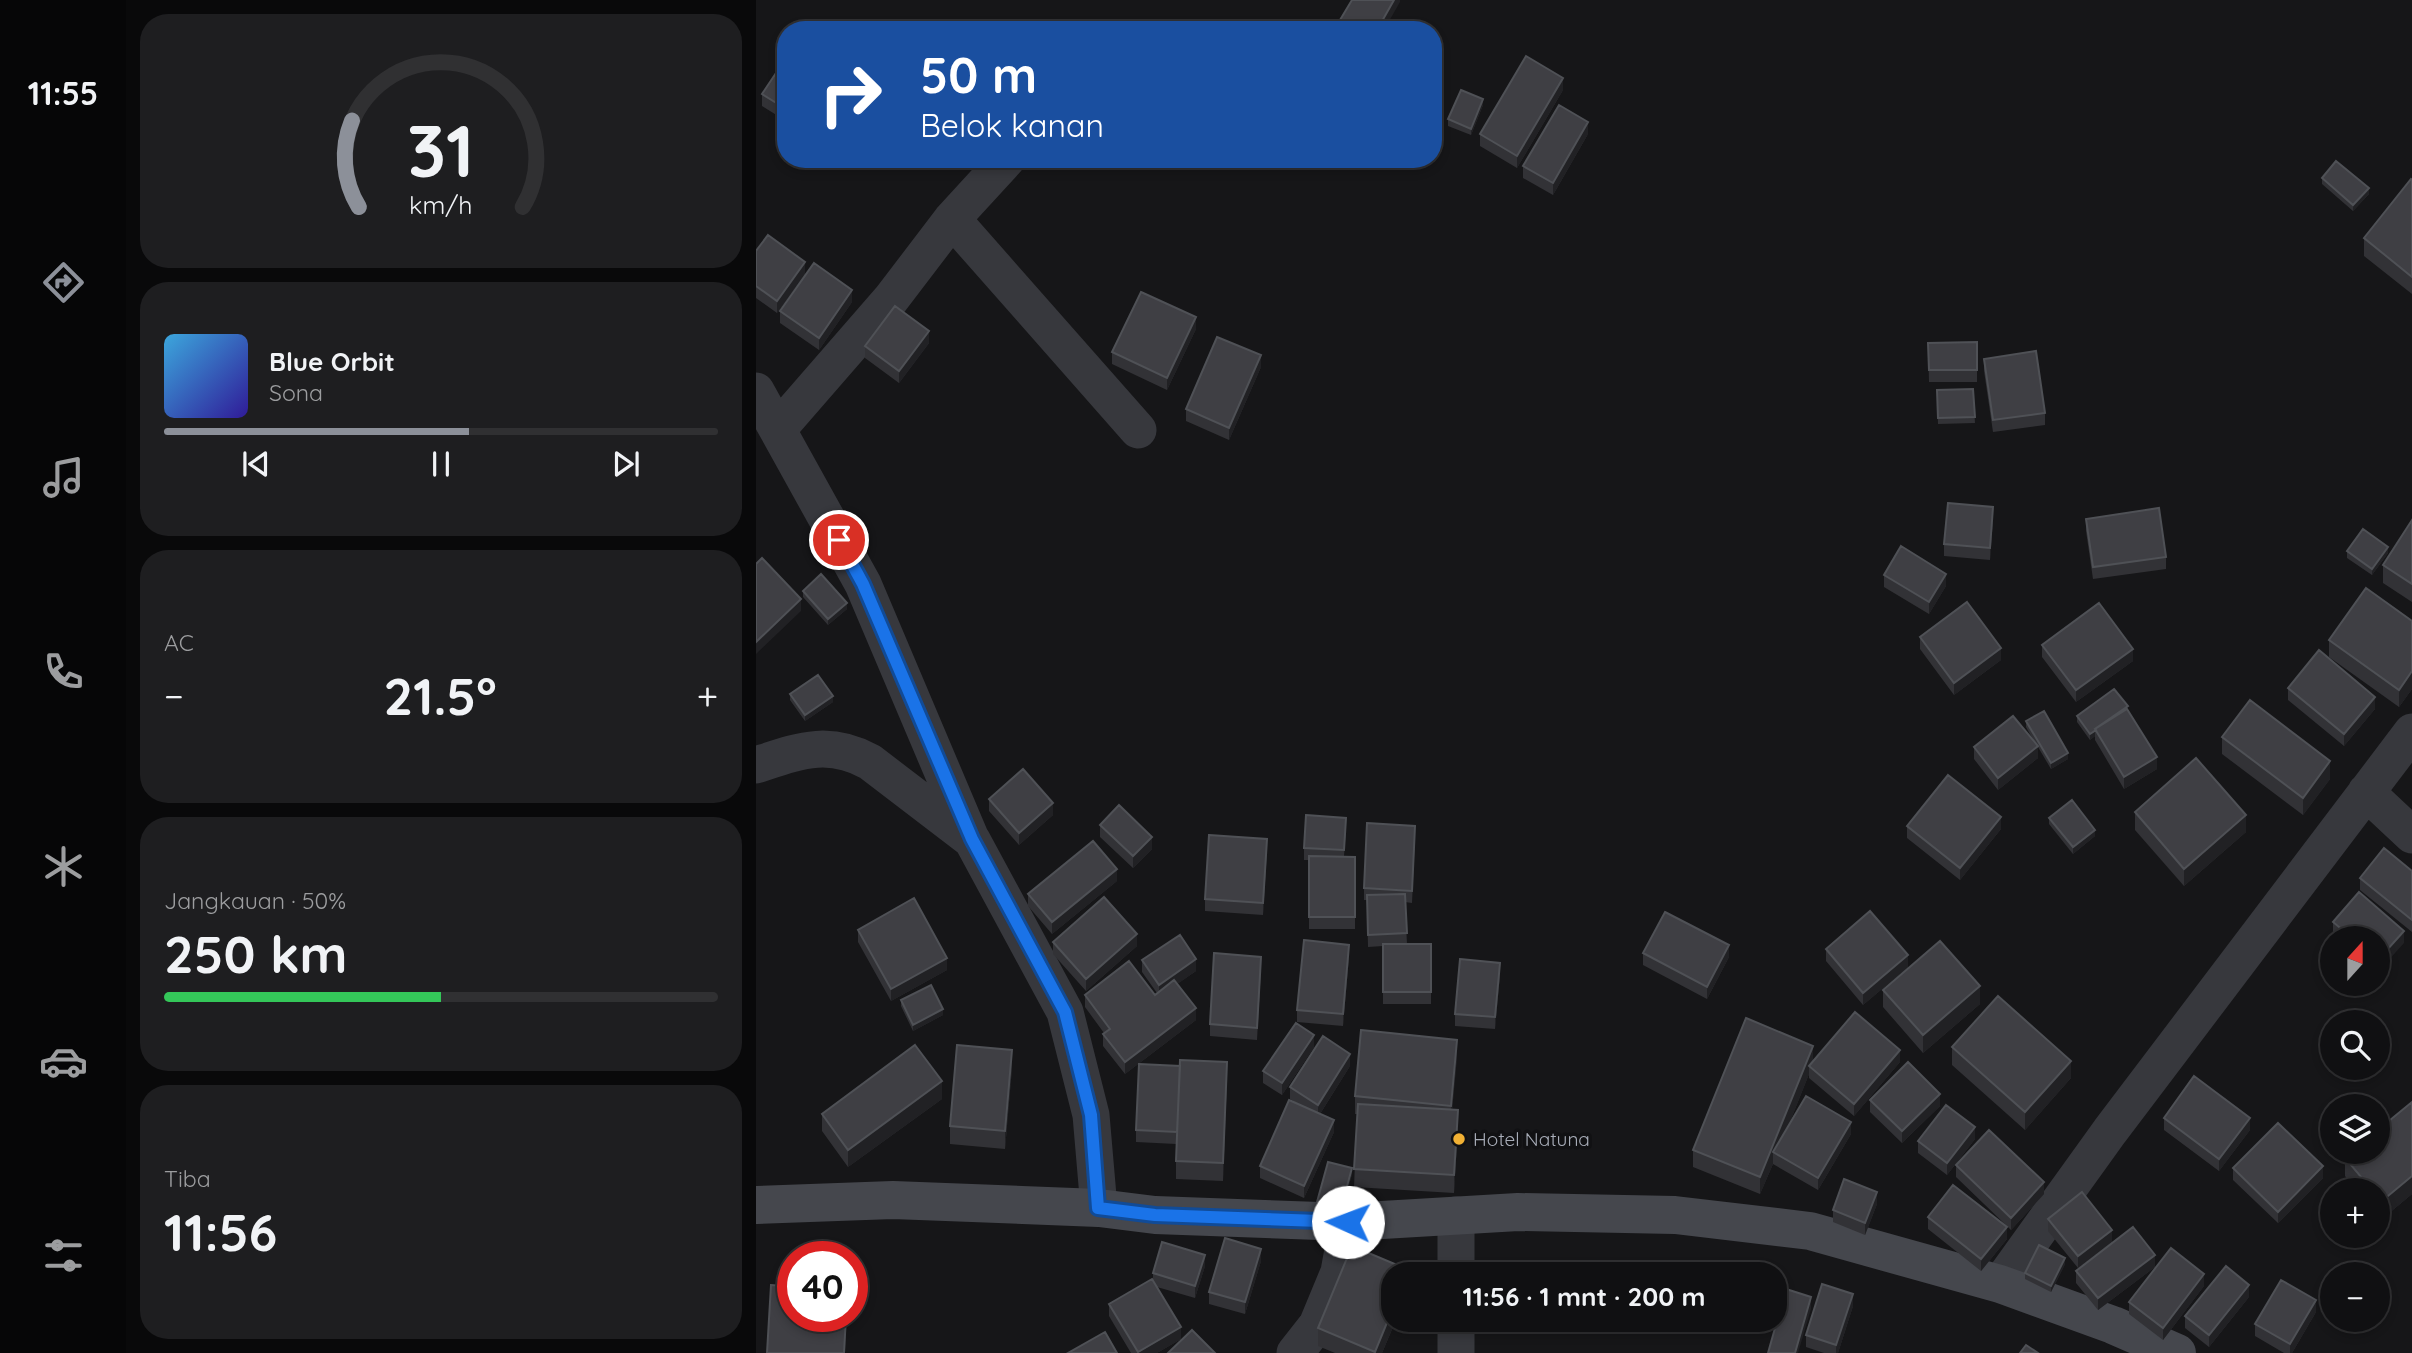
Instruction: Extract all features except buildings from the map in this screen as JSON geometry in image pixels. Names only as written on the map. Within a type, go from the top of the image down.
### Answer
[{"type":"street","points":[[778,429],[891,299],[952,219],[999,168]]},
{"type":"street","points":[[952,219],[1138,430]]},
{"type":"street","points":[[756,391],[863,584],[972,839],[1065,1012],[1091,1115],[1098,1208]]},
{"type":"street","points":[[2000,1284],[2110,1131],[2412,732]]},
{"type":"street","points":[[756,765],[799,751],[827,747],[853,752],[972,839]]},
{"type":"street","points":[[2366,792],[2412,835]]},
{"type":"street","points":[[756,1205],[893,1200],[1098,1208],[1155,1215],[1348,1222],[1518,1212],[1675,1215],[1810,1231],[2000,1284],[2113,1325],[2176,1353]]},
{"type":"street","points":[[1456,1262],[1457,1215]]},
{"type":"street","points":[[1295,1353],[1317,1325],[1339,1272],[1348,1222]]},
{"type":"street","points":[[1456,1332],[1456,1353]]},
{"type":"place","name":"Hotel Natuna","points":[[1459,1139]]},
{"type":"route","points":[[839,540],[863,584],[972,839],[1065,1012],[1091,1115],[1098,1208],[1155,1215],[1348,1222]]}]
